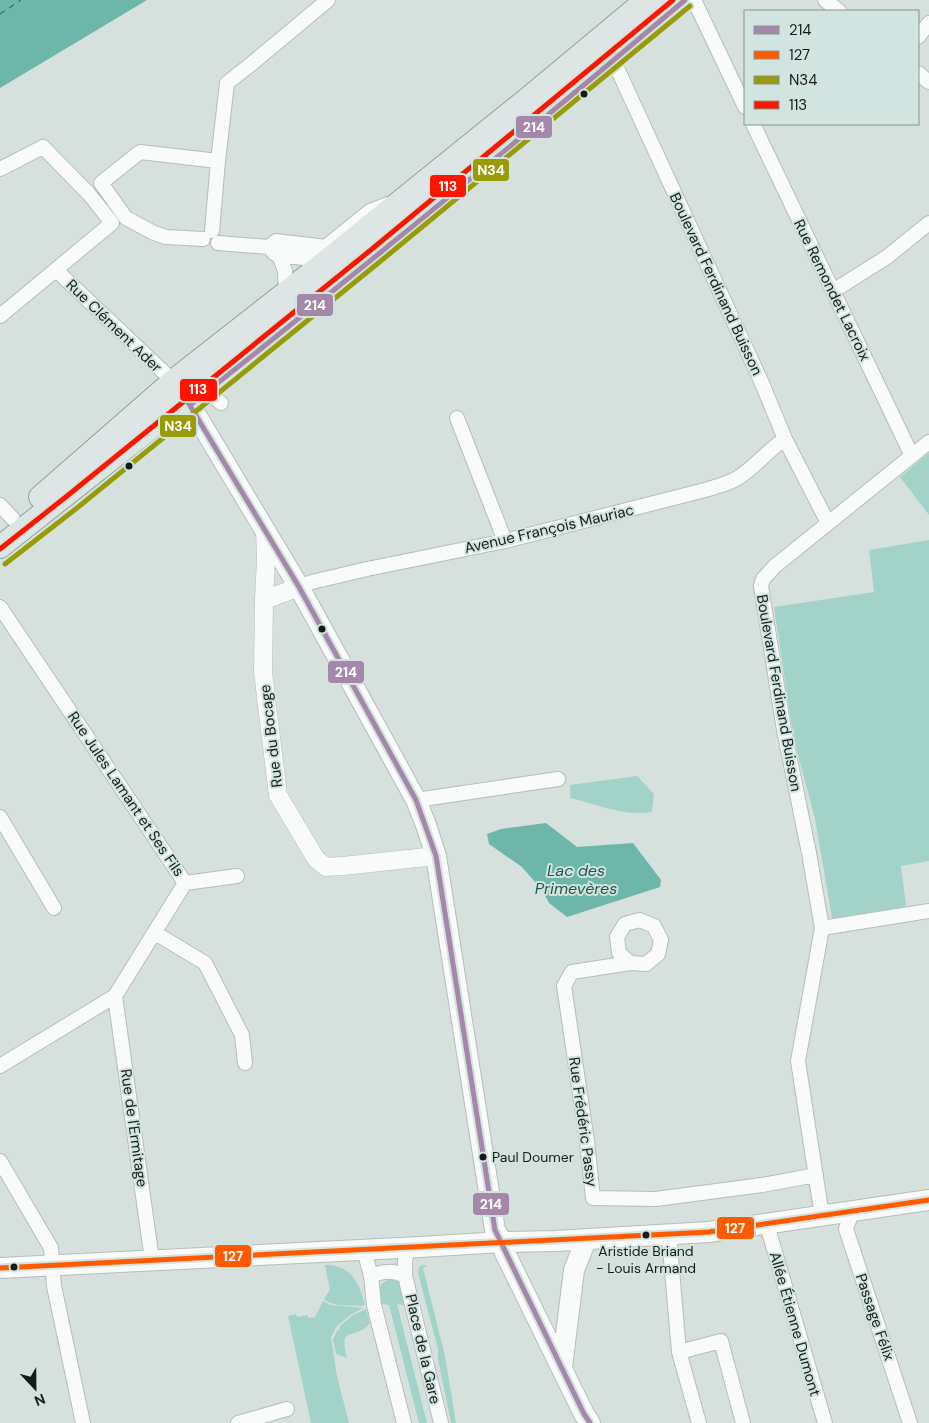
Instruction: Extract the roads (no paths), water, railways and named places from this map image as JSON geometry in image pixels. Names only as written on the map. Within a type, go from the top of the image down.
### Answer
[{"type":"main road","points":[[0,547],[194,393],[332,259],[404,197],[603,54],[646,0]]},
{"type":"main road","points":[[4,518],[60,480],[173,381],[286,291],[332,259],[674,0]]},
{"type":"main road","points":[[225,341],[213,363],[194,379],[194,393],[265,529],[298,587],[318,607],[323,615],[421,799],[436,821],[445,858],[502,1210],[502,1242]]},
{"type":"main road","points":[[173,381],[194,393]]},
{"type":"main road","points":[[97,470],[121,439],[168,399],[173,381]]},
{"type":"main road","points":[[421,799],[426,825],[436,856],[495,1230],[590,1423]]},
{"type":"main road","points":[[0,1268],[669,1235],[767,1225],[929,1200]]},
{"type":"main road","points":[[562,1367],[574,1270],[586,1240]]},
{"type":"main road","points":[[555,1242],[570,1261],[574,1270]]},
{"type":"street","points":[[211,238],[226,83],[328,0]]},
{"type":"street","points":[[694,0],[744,105]]},
{"type":"street","points":[[824,0],[838,10]]},
{"type":"street","points":[[919,36],[929,23]]},
{"type":"street","name":"Boulevard Ferdinand Buisson","points":[[603,54],[617,68],[785,439],[828,523],[768,572],[761,586],[784,730],[822,928],[798,1060],[822,1216]]},
{"type":"street","points":[[919,74],[929,82]]},
{"type":"street","name":"Rue Remondet Lacroix","points":[[753,125],[912,456]]},
{"type":"street","points":[[0,169],[43,147],[89,194],[112,224],[0,316]]},
{"type":"street","points":[[218,161],[140,152],[101,183],[126,218],[154,233],[166,237],[211,238],[318,260],[332,259]]},
{"type":"street","points":[[833,291],[887,257],[929,223]]},
{"type":"street","points":[[274,251],[285,271],[286,291]]},
{"type":"street","name":"Rue Clément Ader","points":[[56,270],[173,381]]},
{"type":"street","points":[[194,393],[222,403]]},
{"type":"street","points":[[457,418],[505,541]]},
{"type":"street","name":"Avenue François Mauriac","points":[[298,587],[367,569],[505,541],[727,483],[742,475],[771,448],[785,439]]},
{"type":"street","points":[[828,523],[929,442]]},
{"type":"street","name":"Rue du Bocage","points":[[265,529],[263,672],[278,795],[316,858],[326,867],[436,856]]},
{"type":"street","points":[[264,600],[298,587]]},
{"type":"street","name":"Rue Jules Lamant et Ses Fils","points":[[0,607],[186,883],[115,996],[0,1066]]},
{"type":"street","points":[[421,799],[558,779]]},
{"type":"street","points":[[0,817],[54,908]]},
{"type":"street","points":[[186,883],[237,876]]},
{"type":"street","points":[[822,928],[929,911]]},
{"type":"street","points":[[155,932],[204,963],[242,1035],[245,1063]]},
{"type":"street","name":"Rue Frédéric Passy","points":[[630,963],[572,972],[564,986],[593,1198],[656,1199],[816,1175]]},
{"type":"street","name":"Rue de l'Ermitage","points":[[115,996],[152,1260]]},
{"type":"street","points":[[0,1161],[51,1248],[54,1286],[83,1423]]},
{"type":"street","name":"Passage Félix","points":[[852,1212],[846,1229],[910,1423]]},
{"type":"street","name":"Allée Étienne Dumont","points":[[767,1225],[824,1423]]},
{"type":"street","points":[[669,1235],[679,1352],[700,1423]]},
{"type":"street","name":"Place de la Gare","points":[[408,1248],[405,1260],[405,1276],[441,1423]]},
{"type":"street","points":[[364,1250],[371,1276],[374,1305],[404,1423]]},
{"type":"street","name":"Place de la Gare","points":[[371,1276],[381,1272],[391,1272],[405,1276]]},
{"type":"street","points":[[679,1352],[721,1341],[743,1423]]},
{"type":"street","points":[[238,1423],[287,1408]]},
{"type":"water","points":[[0,0],[147,0],[0,88]]},
{"type":"water","name":"Lac des Primevères","points":[[546,823],[577,847],[633,843],[661,880],[660,887],[567,917],[549,903],[542,890],[522,867],[489,844],[487,834],[501,829]]},
{"type":"place","name":"Paul Doumer","points":[[483,1157]]},
{"type":"place","name":"Aristide Briand - Louis Armand","points":[[646,1235]]}]
